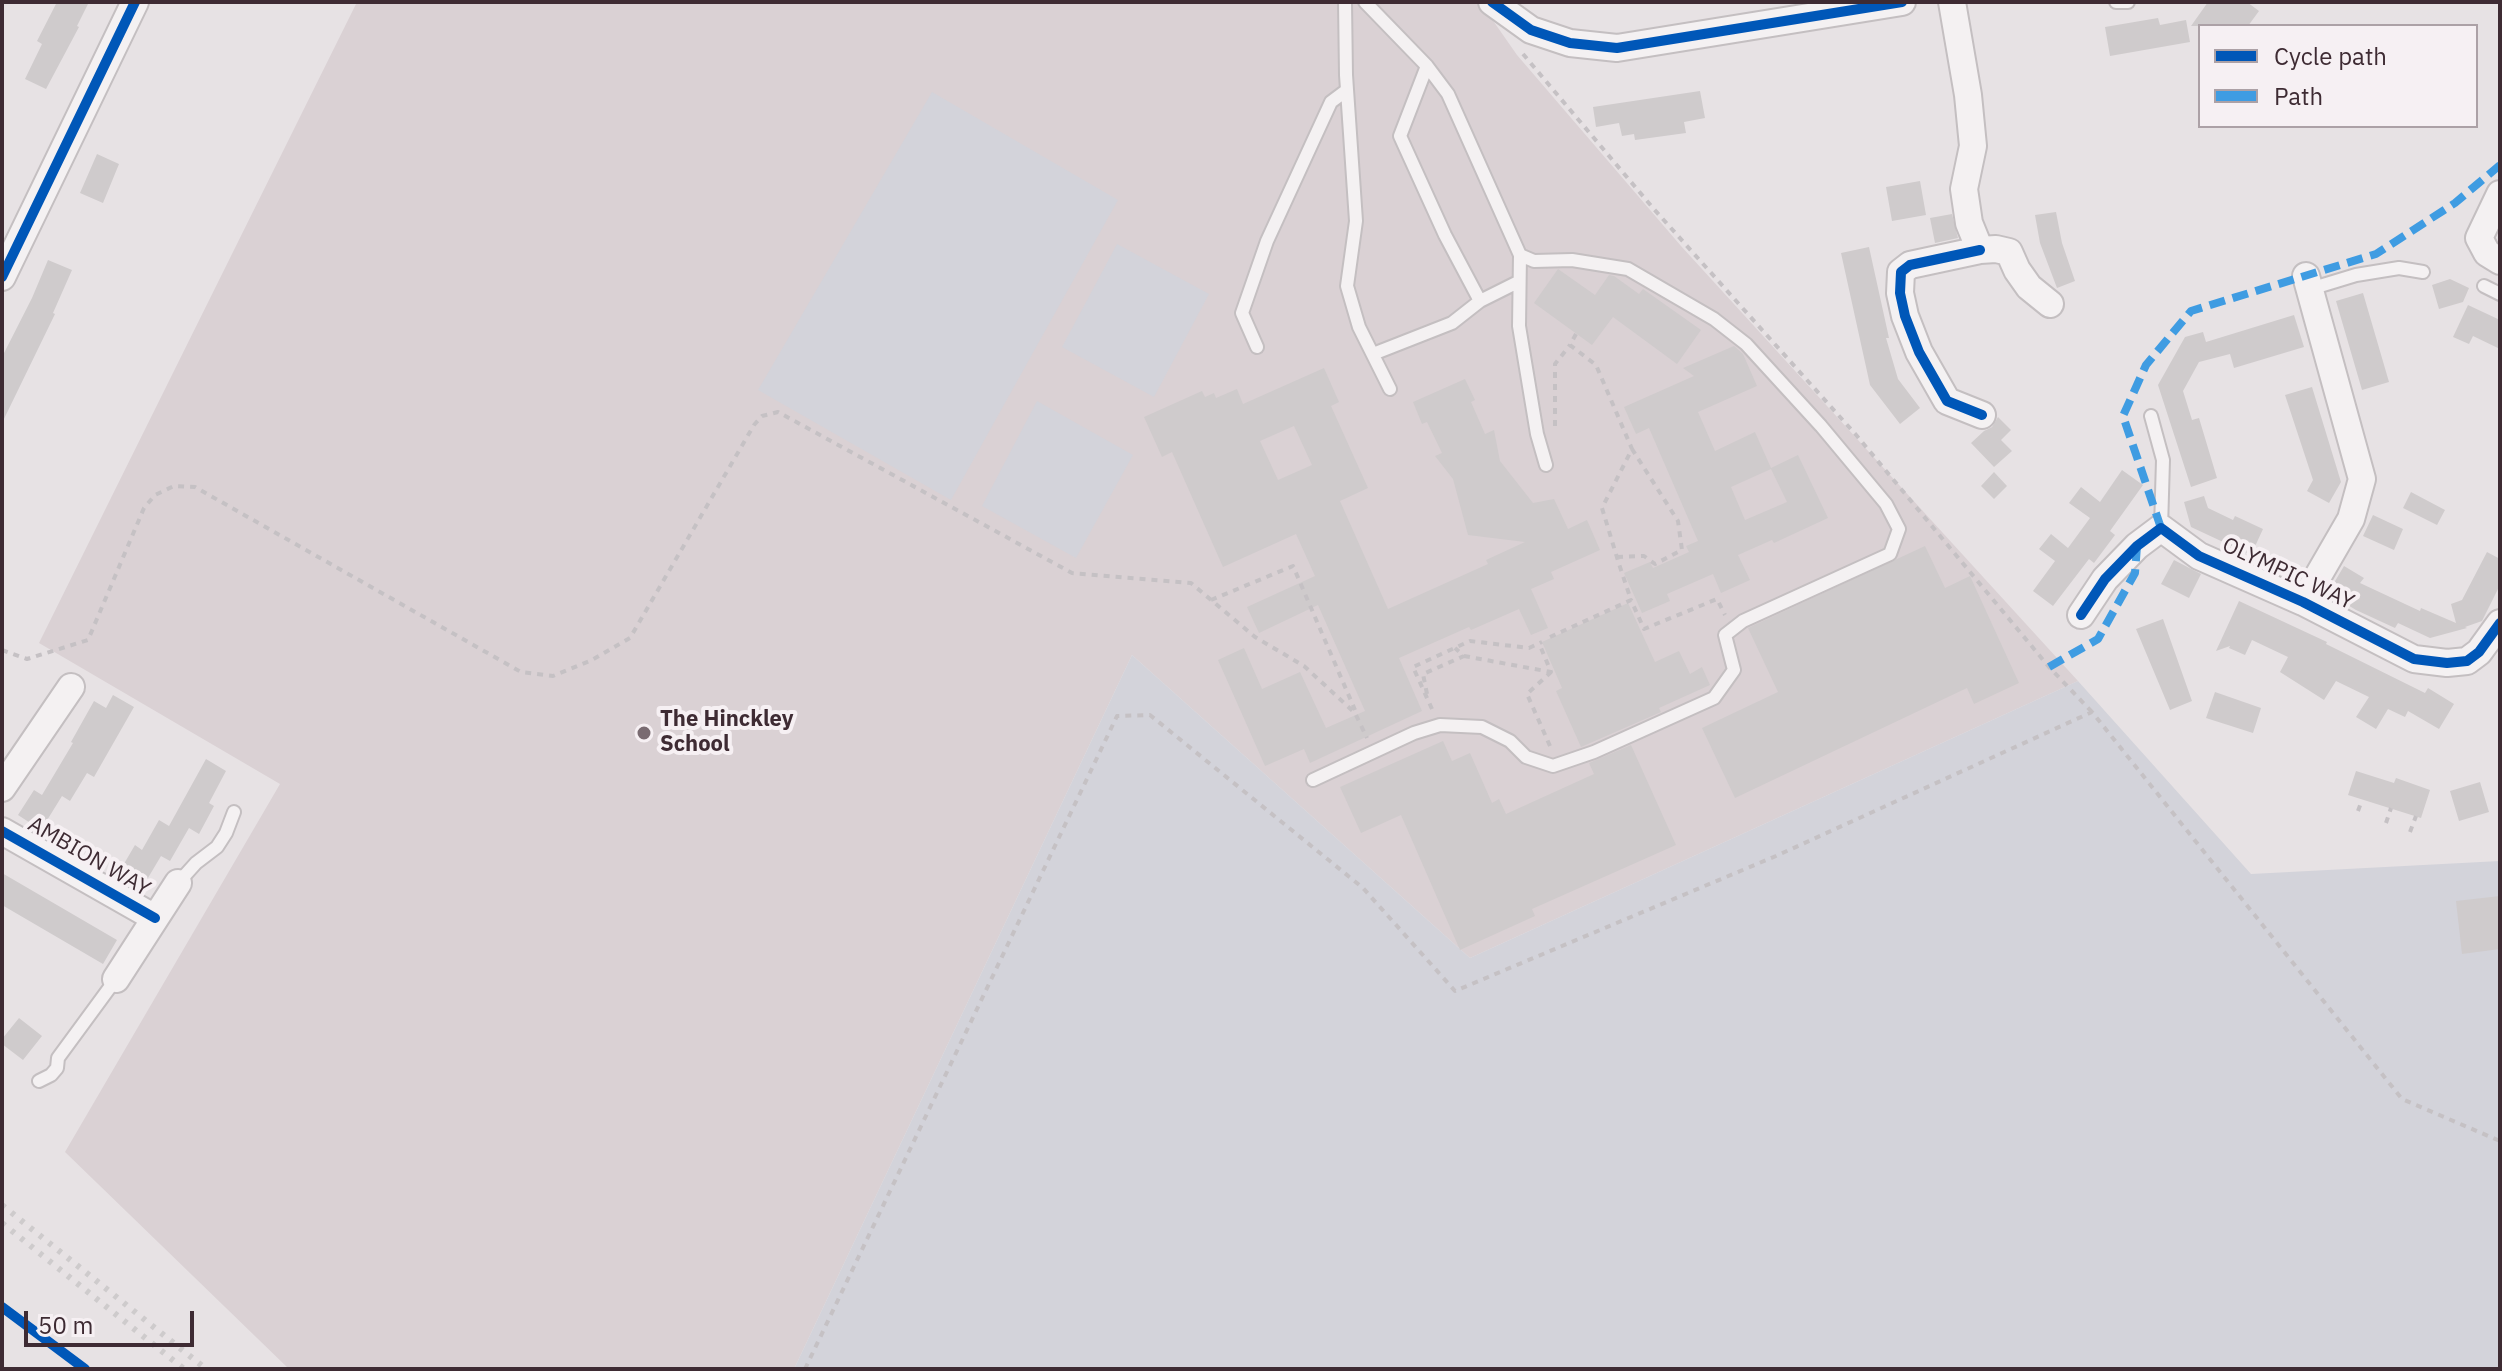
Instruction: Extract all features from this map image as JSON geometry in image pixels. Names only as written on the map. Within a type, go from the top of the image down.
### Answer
[{"type":"street","points":[[2,277],[135,2]]},
{"type":"street","points":[[1494,4],[1531,30],[1570,43],[1617,48],[1902,2]]},
{"type":"street","points":[[1952,2],[1968,95],[1973,146],[1964,189],[1969,223],[1980,250]]},
{"type":"street","points":[[2500,194],[2479,238],[2487,253],[2500,261]]},
{"type":"street","points":[[1982,415],[1947,401],[1919,352],[1905,316],[1900,293],[1901,272],[1910,265],[1996,249],[2009,252],[2029,287],[2050,304]]},
{"type":"street","points":[[2303,602],[2351,519],[2362,479],[2308,283]]},
{"type":"street","points":[[2081,615],[2105,579],[2137,546],[2161,528]]},
{"type":"street","name":"OLYMPIC WAY","points":[[2161,528],[2199,556],[2303,602],[2414,659],[2447,663],[2467,661],[2479,652],[2500,623]]},
{"type":"street","points":[[2,788],[71,687]]},
{"type":"street","name":"AMBION WAY","points":[[2,831],[155,918]]},
{"type":"street","name":"AMBION WAY","points":[[116,979],[178,883]]},
{"type":"lane","points":[[1345,2],[1347,90],[1356,221],[1347,286],[1359,327],[1390,389]]},
{"type":"lane","points":[[1365,2],[1427,66],[1448,94],[1520,255],[1519,326],[1537,434],[1546,465]]},
{"type":"lane","points":[[2116,2],[2128,2]]},
{"type":"lane","points":[[1427,66],[1400,136],[1445,235],[1480,301]]},
{"type":"lane","points":[[1257,347],[1242,313],[1267,241],[1331,102],[1347,90]]},
{"type":"lane","points":[[1313,780],[1414,733],[1440,725],[1482,727],[1510,741],[1526,757],[1553,766],[1594,752],[1714,698],[1734,670],[1725,635],[1743,621],[1890,554],[1899,529],[1886,504],[1821,426],[1746,344],[1714,319],[1628,269],[1572,260],[1534,261],[1520,255]]},
{"type":"lane","points":[[2308,283],[2399,268],[2423,272]]},
{"type":"lane","points":[[1373,354],[1452,323],[1480,301],[1518,282]]},
{"type":"lane","points":[[2484,286],[2500,294]]},
{"type":"lane","points":[[2151,416],[2163,460],[2161,528]]},
{"type":"lane","points":[[178,883],[196,863],[217,847],[234,812]]},
{"type":"lane","points":[[39,1081],[57,1068],[58,1058],[116,979]]},
{"type":"path","points":[[1522,52],[1653,208],[1857,436],[2049,667],[2092,712],[2402,1099],[2500,1141]]},
{"type":"path","points":[[1555,430],[1555,364],[1576,334]]},
{"type":"path","points":[[1570,345],[1596,365],[1632,449],[1678,521],[1682,550],[1655,564],[1644,556],[1617,557]]},
{"type":"path","points":[[2,650],[27,659],[88,640],[144,508],[155,495],[174,486],[195,487],[521,672],[553,676],[592,660],[630,638],[754,425],[762,416],[778,412],[1072,573],[1191,583],[1255,637],[1304,666],[1355,713]]},
{"type":"path","points":[[1632,449],[1602,508],[1631,600],[1644,629],[1717,599],[1725,615],[1736,611]]},
{"type":"path","points":[[1211,600],[1293,566],[1374,752]]},
{"type":"path","points":[[1550,637],[1631,600]]},
{"type":"path","points":[[1440,725],[1413,667],[1470,641],[1529,648],[1541,643],[1551,672]]},
{"type":"path","points":[[1455,648],[1464,656],[1551,672]]},
{"type":"path","points":[[1429,702],[1423,674],[1464,656]]},
{"type":"path","points":[[1551,672],[1527,694],[1559,765]]},
{"type":"path","points":[[805,1369],[1117,716],[1150,715],[1363,888],[1455,991],[1776,856],[2092,712]]},
{"type":"path","points":[[2358,811],[2362,800]]},
{"type":"path","points":[[2386,823],[2391,808]]},
{"type":"path","points":[[2410,832],[2416,816]]},
{"type":"shaded area","name":"The Hinckley School","points":[[357,2],[1480,2],[1517,55],[1681,246],[2078,681],[1470,958],[1132,655],[794,1369],[289,1369],[65,1152],[280,784],[39,643]]},
{"type":"shaded area","points":[[932,92],[1118,200],[951,500],[758,390]]},
{"type":"shaded area","points":[[1117,244],[1209,294],[1154,397],[1062,347]]},
{"type":"shaded area","points":[[1037,401],[1133,455],[1076,558],[982,506]]},
{"type":"shaded area","points":[[1132,655],[1470,958],[2078,681],[2251,874],[2500,861],[2500,1369],[794,1369]]},
{"type":"building","points":[[57,2],[89,2],[46,89],[25,79],[42,44],[37,41]]},
{"type":"building","points":[[2208,2],[2247,2],[2259,11],[2249,24],[2191,26]]},
{"type":"building","points":[[2158,18],[2160,25],[2186,20],[2190,42],[2110,56],[2105,27]]},
{"type":"building","points":[[1700,91],[1705,118],[1684,122],[1686,133],[1635,140],[1634,134],[1622,136],[1619,123],[1596,127],[1593,107]]},
{"type":"building","points":[[97,154],[119,164],[103,203],[80,193]]},
{"type":"building","points":[[1920,181],[1926,215],[1892,221],[1886,187]]},
{"type":"building","points":[[2056,212],[2062,243],[2075,281],[2057,288],[2040,243],[2035,215]]},
{"type":"building","points":[[1952,214],[1958,238],[1935,243],[1930,218]]},
{"type":"building","points":[[1869,247],[1889,338],[1886,338],[1898,379],[1920,408],[1900,424],[1870,385],[1841,253]]},
{"type":"building","points":[[48,260],[72,270],[55,314],[2,423],[2,357]]},
{"type":"building","points":[[1558,269],[1595,295],[1609,275],[1614,276],[1639,294],[1643,289],[1701,330],[1677,364],[1613,317],[1592,345],[1534,303]]},
{"type":"building","points":[[2450,279],[2469,288],[2463,302],[2439,309],[2432,285]]},
{"type":"building","points":[[2363,293],[2389,382],[2362,390],[2336,301]]},
{"type":"building","points":[[2468,305],[2500,320],[2500,349],[2473,336],[2469,344],[2453,337]]},
{"type":"building","points":[[2294,315],[2304,347],[2234,368],[2230,354],[2199,362],[2183,391],[2192,420],[2199,418],[2217,478],[2191,487],[2158,385],[2185,337],[2203,332],[2206,342]]},
{"type":"building","points":[[1734,346],[1743,354],[1757,386],[1698,412],[1715,451],[1755,432],[1771,468],[1798,455],[1828,518],[1774,543],[1772,540],[1738,555],[1750,580],[1721,593],[1713,574],[1667,594],[1670,601],[1642,613],[1624,573],[1650,562],[1653,568],[1689,552],[1686,546],[1698,541],[1649,428],[1636,434],[1624,407],[1694,376],[1683,368]],"holes":[[[1771,469],[1787,502],[1745,520],[1731,487]]]},
{"type":"building","points":[[1324,368],[1339,402],[1331,406],[1368,488],[1340,501],[1388,609],[1488,564],[1486,560],[1525,542],[1468,535],[1453,479],[1435,456],[1442,453],[1427,422],[1422,424],[1413,402],[1465,379],[1485,434],[1494,430],[1500,461],[1533,503],[1554,499],[1568,529],[1587,520],[1600,550],[1551,572],[1554,579],[1531,589],[1548,628],[1531,635],[1519,609],[1399,658],[1422,711],[1310,763],[1304,749],[1265,766],[1218,660],[1244,648],[1262,689],[1300,672],[1326,728],[1365,711],[1318,605],[1259,633],[1247,607],[1315,576],[1296,534],[1223,567],[1172,452],[1162,457],[1144,417],[1202,391],[1205,397],[1214,393],[1216,398],[1237,389],[1243,404]],"holes":[[[1294,426],[1312,465],[1278,480],[1260,441]]]},
{"type":"building","points":[[2312,387],[2341,482],[2329,503],[2307,491],[2313,480],[2285,395]]},
{"type":"building","points":[[1998,417],[2011,430],[2001,440],[2012,451],[1994,467],[1971,443],[1992,427]]},
{"type":"building","points":[[2122,470],[2143,485],[2110,531],[2115,535],[2094,563],[2089,559],[2053,606],[2033,591],[2055,561],[2039,549],[2051,534],[2068,548],[2090,518],[2069,503],[2081,487],[2100,502]]},
{"type":"building","points":[[1994,472],[2007,486],[1994,499],[1981,486]]},
{"type":"building","points":[[2411,492],[2445,510],[2437,525],[2403,508]]},
{"type":"building","points":[[2204,496],[2208,508],[2263,529],[2251,555],[2191,527],[2184,502]]},
{"type":"building","points":[[2373,515],[2403,529],[2394,550],[2363,536]]},
{"type":"building","points":[[1925,546],[1945,588],[1970,576],[2019,683],[1974,704],[1967,688],[1735,798],[1702,728],[1778,692],[1748,628]]},
{"type":"building","points":[[2487,552],[2500,559],[2500,585],[2482,621],[2430,638],[2398,623],[2395,628],[2328,593],[2344,566],[2364,578],[2360,583],[2420,611],[2421,608],[2456,623],[2451,604],[2462,600]]},
{"type":"building","points":[[2174,560],[2201,574],[2189,598],[2161,584]]},
{"type":"building","points":[[2239,601],[2425,693],[2428,688],[2454,704],[2439,729],[2408,711],[2405,717],[2388,709],[2376,729],[2356,717],[2369,697],[2336,681],[2324,700],[2280,672],[2288,657],[2252,640],[2245,655],[2230,646],[2216,651]]},
{"type":"building","points":[[1628,603],[1655,662],[1679,651],[1690,674],[1702,667],[1710,685],[1659,708],[1661,712],[1581,747],[1556,691],[1562,688],[1542,642]]},
{"type":"building","points":[[2163,619],[2192,701],[2170,710],[2136,629]]},
{"type":"building","points":[[2215,692],[2261,708],[2253,733],[2206,718]]},
{"type":"building","points":[[113,695],[134,707],[94,777],[87,773],[70,801],[62,796],[41,830],[18,815],[34,790],[42,795],[94,701],[106,708]]},
{"type":"building","points":[[1443,741],[1452,761],[1470,753],[1492,803],[1499,799],[1506,814],[1594,774],[1589,763],[1631,745],[1676,845],[1532,909],[1535,916],[1460,950],[1401,815],[1361,833],[1340,787]]},
{"type":"building","points":[[206,759],[226,771],[209,803],[214,806],[199,834],[189,828],[170,861],[161,856],[142,888],[118,874],[135,845],[142,850],[159,820],[169,826]]},
{"type":"building","points":[[2356,771],[2394,783],[2396,778],[2430,790],[2421,818],[2348,795]]},
{"type":"building","points":[[2480,782],[2489,812],[2459,821],[2450,791]]},
{"type":"building","points":[[2,873],[117,940],[103,964],[2,905]]},
{"type":"building","points":[[2500,896],[2500,949],[2462,954],[2456,901]]},
{"type":"building","points":[[19,1018],[42,1036],[23,1060],[2,1044],[2,1039]]},
{"type":"railway","points":[[2,1205],[206,1369]]},
{"type":"railway","points":[[2,1223],[184,1369]]},
{"type":"marked path","points":[[2161,528],[2123,416],[2146,365],[2191,311],[2376,254],[2455,203],[2500,165]]},
{"type":"marked path","points":[[2049,667],[2098,639],[2135,573],[2137,546]]},
{"type":"cycle path","points":[[2,277],[135,2]]},
{"type":"cycle path","points":[[1492,2],[1531,30],[1570,43],[1617,48],[1902,2]]},
{"type":"cycle path","points":[[1980,250],[1910,265],[1901,272],[1900,293],[1919,352],[1947,401],[1982,415]]},
{"type":"cycle path","points":[[2081,615],[2105,579],[2137,546],[2161,528],[2199,556],[2303,602],[2414,659],[2447,663],[2467,661],[2479,652],[2500,623]]},
{"type":"cycle path","points":[[2,831],[155,918]]},
{"type":"cycle path","points":[[2,1307],[85,1369]]},
{"type":"place","name":"The Hinckley School","points":[[644,733]]}]
